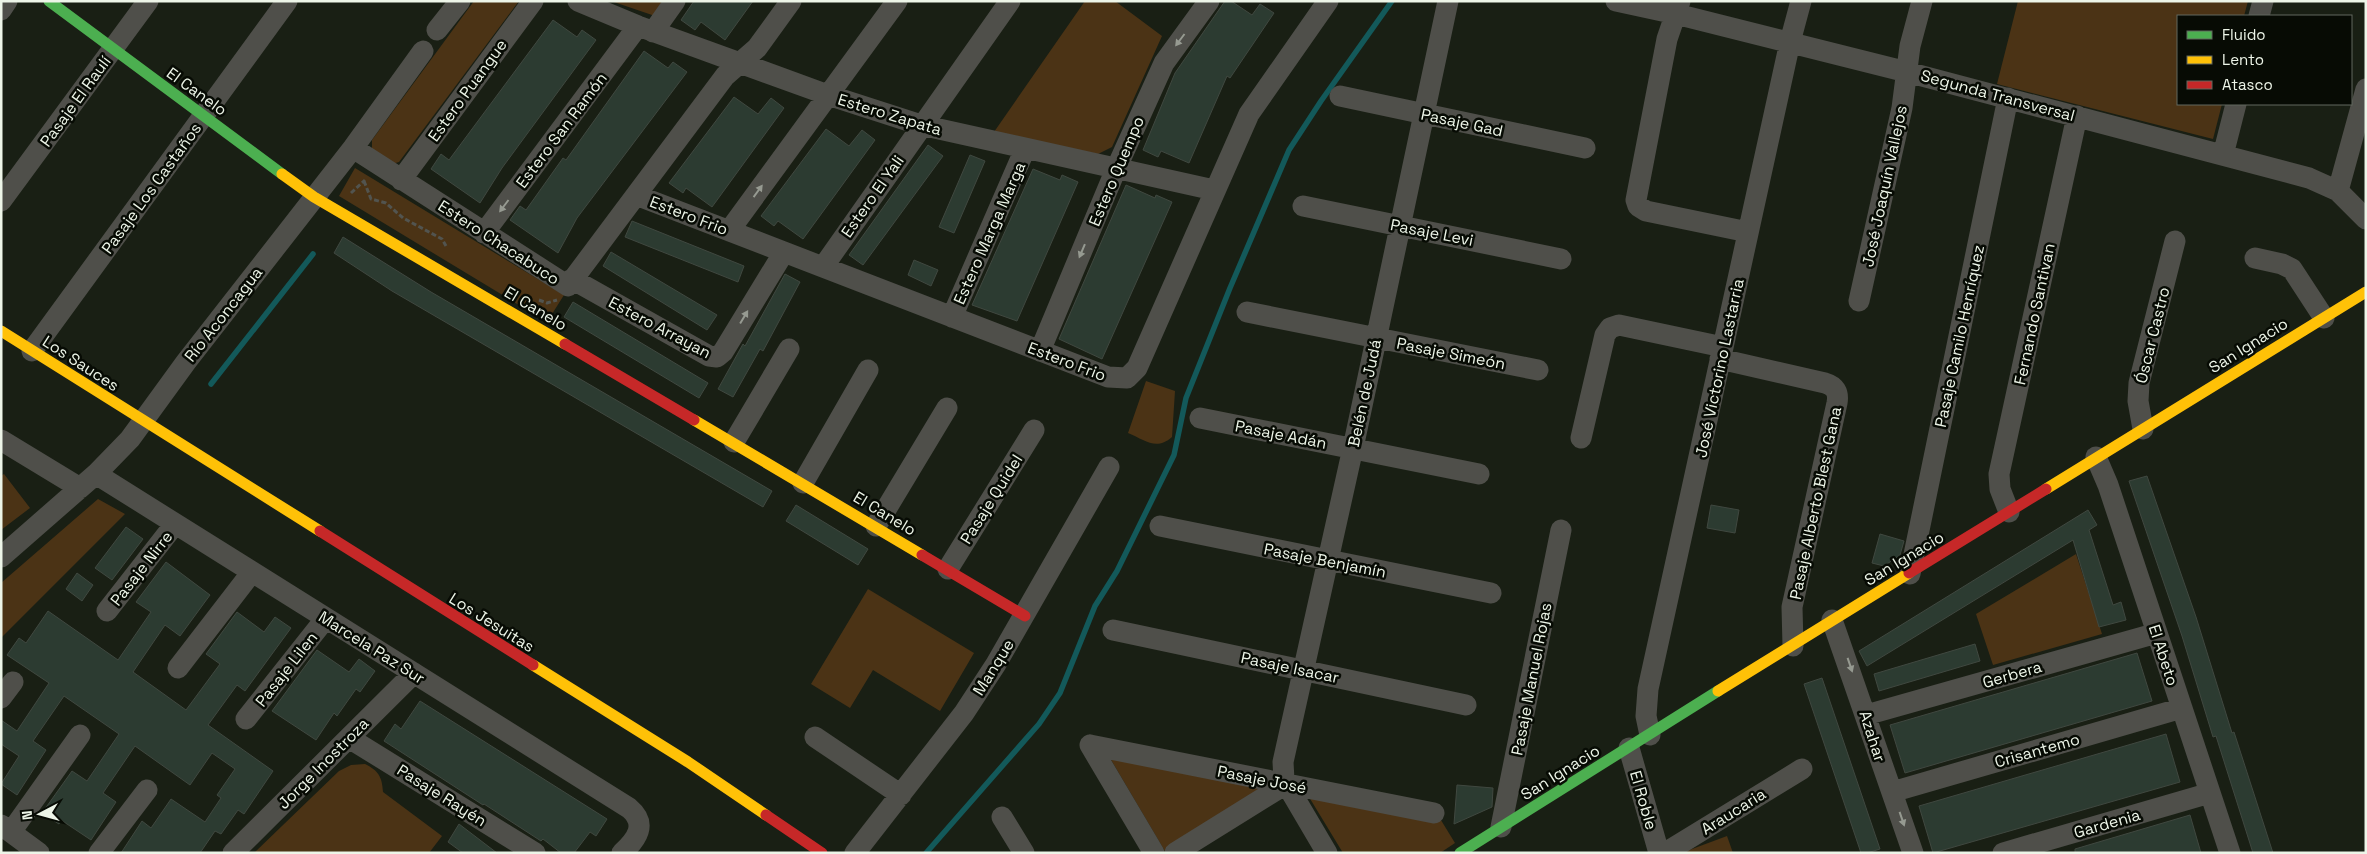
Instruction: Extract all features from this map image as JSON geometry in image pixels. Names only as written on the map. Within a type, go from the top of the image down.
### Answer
[{"type":"street","points":[[1,10],[7,1]]},
{"type":"street","name":"El Canelo","points":[[49,1],[314,197],[338,209],[734,442],[1025,616]]},
{"type":"street","name":"Pasaje El Raulí","points":[[1,202],[148,1]]},
{"type":"street","name":"Pasaje Los Castaños","points":[[32,351],[287,1]]},
{"type":"street","points":[[437,30],[460,1]]},
{"type":"street","name":"Estero Puangue","points":[[401,180],[533,1]]},
{"type":"street","name":"Estero Zapata","points":[[578,1],[645,29],[828,95],[921,125],[1214,190]]},
{"type":"street","name":"Estero San Ramón","points":[[484,233],[645,29],[675,1]]},
{"type":"street","name":"Estero Chacabuco","points":[[353,148],[484,233],[570,283],[725,76],[738,62],[757,48],[791,1]]},
{"type":"street","points":[[730,231],[897,1]]},
{"type":"street","name":"Estero El Yali","points":[[822,267],[1010,1]]},
{"type":"street","name":"Estero Quempo","points":[[1040,351],[1116,169],[1164,63],[1209,1]]},
{"type":"street","name":"Estero Frio","points":[[636,195],[1112,378],[1127,378],[1137,368],[1214,190],[1255,104],[1328,1]]},
{"type":"street","name":"Belén de Judá","points":[[1286,784],[1282,775],[1283,762],[1353,448],[1448,1]]},
{"type":"street","name":"Segunda Transversal","points":[[1616,1],[1678,8],[1790,42],[2310,178],[2338,191],[2366,219]]},
{"type":"street","name":"José Victorino Lastarria","points":[[1650,735],[1646,716],[1648,689],[1790,42],[1801,1]]},
{"type":"street","name":"José Joaquín Vallejos","points":[[1859,301],[1902,108],[1910,46],[1922,1]]},
{"type":"street","points":[[2259,15],[2263,1]]},
{"type":"street","points":[[1678,8],[1667,39],[1636,194],[1638,206],[1646,211],[1748,232]]},
{"type":"street","name":"Río Aconcagua","points":[[1,557],[124,447],[353,148],[423,51]]},
{"type":"street","points":[[2338,191],[2366,89]]},
{"type":"street","name":"Pasaje Gad","points":[[1340,96],[1585,148]]},
{"type":"street","name":"Pasaje Camilo Henríquez","points":[[1910,574],[2008,98]]},
{"type":"street","points":[[2223,155],[2236,105]]},
{"type":"street","name":"Fernando Santivan","points":[[2009,512],[2000,489],[1999,474],[2077,116]]},
{"type":"street","name":"Estero Marga Marga","points":[[952,317],[1025,149]]},
{"type":"street","name":"Pasaje Levi","points":[[1303,206],[1561,258]]},
{"type":"street","name":"Óscar Castro","points":[[2144,429],[2138,402],[2139,383],[2175,241]]},
{"type":"street","name":"Estero Arrayan","points":[[570,283],[709,356],[717,357],[724,352],[784,252]]},
{"type":"street","points":[[2255,258],[2282,264],[2292,269],[2324,318]]},
{"type":"street","name":"San Ignacio","points":[[1460,853],[1832,620],[1910,574],[2096,457],[2366,292]]},
{"type":"street","name":"Pasaje Simeón","points":[[1248,312],[1538,370]]},
{"type":"street","name":"Pasaje Alberto Blest Gana","points":[[1581,438],[1605,335],[1610,328],[1618,326],[1722,353],[1832,385],[1838,394],[1837,404],[1792,606],[1793,646]]},
{"type":"street","name":"Los Sauces","points":[[1,331],[143,422]]},
{"type":"street","points":[[734,442],[789,349]]},
{"type":"street","points":[[803,483],[868,370]]},
{"type":"street","points":[[876,526],[947,408]]},
{"type":"street","name":"Pasaje Adán","points":[[1200,418],[1479,474]]},
{"type":"street","name":"Los Jesuitas","points":[[143,422],[688,762],[822,853]]},
{"type":"street","name":"Pasaje Quidel","points":[[948,569],[1034,430]]},
{"type":"street","points":[[1,440],[80,488]]},
{"type":"street","name":"El Abeto","points":[[2096,457],[2108,486],[2230,853]]},
{"type":"street","name":"Manque","points":[[855,853],[964,713],[1025,616],[1110,467]]},
{"type":"street","name":"Marcela Paz Sur","points":[[96,474],[629,808],[638,819],[640,827],[636,840],[622,853]]},
{"type":"street","name":"Pasaje Nirre","points":[[107,612],[175,524]]},
{"type":"street","name":"Pasaje Benjamín","points":[[1160,526],[1491,593]]},
{"type":"street","name":"Pasaje Manuel Rojas","points":[[1501,827],[1561,530]]},
{"type":"street","points":[[178,668],[252,572]]},
{"type":"street","name":"Pasaje Lilen","points":[[246,719],[326,618]]},
{"type":"street","name":"Azahar","points":[[1832,620],[1913,853]]},
{"type":"street","name":"Pasaje Isacar","points":[[1113,630],[1466,704]]},
{"type":"street","name":"Gerbera","points":[[1866,715],[2157,633]]},
{"type":"street","name":"Jorge Inostroza","points":[[233,853],[414,673]]},
{"type":"street","name":"Crisantemo","points":[[1892,792],[2182,708]]},
{"type":"street","points":[[40,853],[6,828],[80,735]]},
{"type":"street","points":[[815,737],[901,795]]},
{"type":"street","name":"Pasaje Rayén","points":[[349,738],[535,853]]},
{"type":"street","name":"Pasaje José","points":[[1154,853],[1090,745],[1434,813]]},
{"type":"street","name":"El Roble","points":[[1629,748],[1659,853]]},
{"type":"street","name":"Araucaria","points":[[1665,853],[1802,768]]},
{"type":"street","points":[[1176,853],[1286,784],[1327,853]]},
{"type":"street","points":[[99,853],[147,790]]},
{"type":"street","name":"Gardenia","points":[[2003,853],[2210,794]]},
{"type":"street","points":[[1002,817],[1024,853]]},
{"type":"path","points":[[338,209],[377,164]]},
{"type":"path","points":[[364,181],[371,198],[386,203],[403,218],[442,239],[448,248]]},
{"type":"path","points":[[532,298],[546,303],[556,301],[570,283]]},
{"type":"shaded area","points":[[474,1],[519,1],[399,162],[392,164],[372,150],[372,140]]},
{"type":"shaded area","points":[[611,1],[662,1],[655,16]]},
{"type":"shaded area","points":[[1085,1],[1115,1],[1162,36],[1112,147],[1098,154],[994,132]]},
{"type":"shaded area","points":[[2018,1],[2248,1],[2244,15],[2177,15],[2177,105],[2222,105],[2213,139],[1997,84]]},
{"type":"shaded area","points":[[355,168],[564,295],[547,322],[339,196]]},
{"type":"shaded area","points":[[1146,381],[1175,391],[1172,437],[1156,444],[1128,433]]},
{"type":"shaded area","points":[[4,474],[30,508],[1,530],[1,476]]},
{"type":"shaded area","points":[[98,499],[125,514],[1,638],[1,583]]},
{"type":"shaded area","points":[[2076,554],[2102,634],[1993,665],[1976,614]]},
{"type":"shaded area","points":[[868,589],[974,653],[940,711],[873,670],[850,708],[811,684]]},
{"type":"shaded area","points":[[1107,753],[1272,791],[1166,853]]},
{"type":"shaded area","points":[[365,764],[374,769],[379,775],[383,792],[442,836],[429,853],[254,853],[339,771],[351,765]]},
{"type":"shaded area","points":[[1309,797],[1436,812],[1455,843],[1440,853],[1343,853]]},
{"type":"shaded area","points":[[1727,836],[1733,853],[1684,853],[1684,852]]},
{"type":"building","points":[[694,1],[753,1],[725,40],[701,22],[695,30],[681,20]]},
{"type":"building","points":[[1225,1],[1231,1],[1252,15],[1260,4],[1274,13],[1230,78],[1227,76],[1189,163],[1161,151],[1158,157],[1143,150],[1175,73]]},
{"type":"building","points":[[553,20],[577,37],[582,30],[596,40],[502,168],[480,203],[431,169],[441,154],[449,160]]},
{"type":"building","points":[[644,51],[668,68],[673,62],[687,72],[577,218],[558,253],[510,220],[520,206],[526,210],[563,158],[566,160]]},
{"type":"building","points":[[734,97],[758,114],[771,98],[784,108],[712,207],[686,188],[683,193],[669,183]]},
{"type":"building","points":[[826,129],[849,146],[862,130],[875,140],[803,239],[778,221],[774,226],[761,216]]},
{"type":"building","points":[[928,145],[943,156],[863,265],[849,255]]},
{"type":"building","points":[[970,155],[985,161],[954,233],[939,227]]},
{"type":"building","points":[[1033,169],[1060,180],[1062,175],[1078,182],[1017,321],[972,305]]},
{"type":"building","points":[[1126,185],[1155,198],[1156,195],[1172,202],[1102,359],[1059,339]]},
{"type":"building","points":[[632,221],[744,266],[738,282],[625,237]]},
{"type":"building","points":[[343,237],[431,292],[772,491],[763,507],[392,291],[334,253]]},
{"type":"building","points":[[611,252],[717,315],[707,330],[603,266]]},
{"type":"building","points":[[914,260],[938,270],[931,286],[908,275]]},
{"type":"building","points":[[785,274],[800,282],[763,351],[760,349],[733,397],[718,389],[743,344],[745,346]]},
{"type":"building","points":[[573,302],[708,383],[699,398],[564,317]]},
{"type":"building","points":[[2147,476],[2196,617],[2232,733],[2234,732],[2273,853],[2253,853],[2216,736],[2213,737],[2182,636],[2129,481]]},
{"type":"building","points":[[796,505],[868,549],[858,565],[786,521]]},
{"type":"building","points":[[1711,505],[1739,510],[1735,533],[1707,528]]},
{"type":"building","points":[[2088,510],[2097,525],[2089,530],[2113,605],[2121,602],[2126,620],[2099,627],[2073,540],[1867,666],[1859,651]]},
{"type":"building","points":[[126,527],[143,539],[112,580],[95,568]]},
{"type":"building","points":[[1880,534],[1904,541],[1900,555],[1884,566],[1872,563]]},
{"type":"building","points":[[166,562],[210,595],[180,636],[165,625],[133,672],[186,710],[220,664],[206,654],[237,612],[264,632],[275,617],[291,628],[245,691],[237,685],[208,725],[273,771],[244,814],[238,810],[221,834],[215,831],[200,853],[121,853],[142,821],[151,828],[171,799],[205,822],[221,798],[217,795],[235,769],[212,753],[190,785],[135,746],[103,793],[116,802],[91,840],[61,820],[59,824],[42,813],[72,771],[87,781],[119,734],[64,696],[33,741],[46,750],[17,795],[1,784],[19,756],[1,744],[1,720],[17,731],[49,683],[7,655],[19,638],[26,643],[48,611],[118,660],[151,612],[136,602]]},
{"type":"building","points":[[77,573],[93,585],[82,601],[66,589]]},
{"type":"building","points":[[1975,644],[1980,661],[1879,691],[1874,674]]},
{"type":"building","points":[[317,650],[349,672],[359,659],[375,671],[360,692],[356,689],[337,716],[334,713],[316,740],[272,711]]},
{"type":"building","points":[[2137,653],[2152,701],[1905,773],[1890,725]]},
{"type":"building","points":[[1822,678],[1880,849],[1867,853],[1861,853],[1804,684]]},
{"type":"building","points":[[420,701],[607,819],[596,836],[590,832],[574,853],[561,853],[543,839],[541,841],[384,741],[395,724],[401,729]]},
{"type":"building","points":[[2166,734],[2180,782],[1933,853],[1919,806]]},
{"type":"building","points":[[1457,785],[1493,788],[1492,807],[1454,824]]},
{"type":"building","points":[[2190,815],[2201,853],[2075,853],[2075,849]]},
{"type":"building","points":[[459,824],[497,853],[463,853],[448,842]]},
{"type":"waterway","points":[[926,853],[1039,724],[1060,693],[1095,606],[1117,571],[1174,455],[1186,398],[1230,288],[1289,150],[1321,101],[1392,1]]},
{"type":"waterway","points":[[211,384],[313,254]]},
{"type":"traffic: fast","points":[[49,1],[282,174]]},
{"type":"traffic: fast","points":[[1460,853],[1718,691]]},
{"type":"traffic: slow","points":[[282,174],[314,197],[565,344]]},
{"type":"traffic: slow","points":[[2046,489],[2366,292]]},
{"type":"traffic: slow","points":[[1,331],[320,531]]},
{"type":"traffic: slow","points":[[694,420],[922,555]]},
{"type":"traffic: slow","points":[[1718,691],[1909,573]]},
{"type":"traffic: slow","points":[[533,665],[688,762],[766,815]]},
{"type":"traffic: jam","points":[[565,344],[694,420]]},
{"type":"traffic: jam","points":[[1909,573],[2046,489]]},
{"type":"traffic: jam","points":[[320,531],[533,665]]},
{"type":"traffic: jam","points":[[922,555],[1025,616]]},
{"type":"traffic: jam","points":[[766,815],[822,853]]}]
